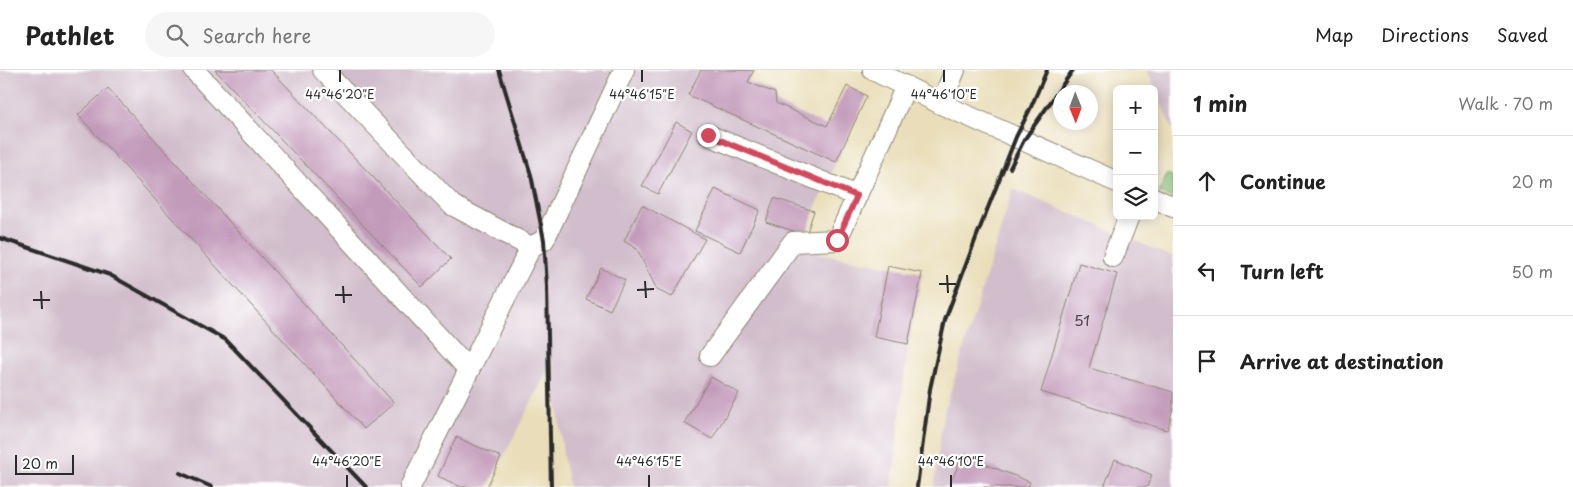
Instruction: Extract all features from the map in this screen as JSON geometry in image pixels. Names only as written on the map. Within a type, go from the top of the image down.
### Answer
[{"type":"street","points":[[194,70],[469,370]]},
{"type":"street","points":[[323,70],[452,205],[531,247]]},
{"type":"street","points":[[410,487],[531,247],[544,240],[624,70]]},
{"type":"street","points":[[874,70],[941,104],[1113,180]]},
{"type":"street","points":[[941,104],[955,70]]},
{"type":"street","points":[[710,356],[793,242],[837,240],[906,86]]},
{"type":"street","points":[[708,135],[857,196]]},
{"type":"street","points":[[1158,200],[1173,206]]},
{"type":"street","points":[[1113,257],[1127,220]]},
{"type":"shaded area","points":[[0,70],[700,70],[639,190],[688,95],[836,162],[814,211],[806,235],[808,251],[922,273],[908,344],[892,487],[569,487],[563,456],[553,360],[488,487],[0,487]]},
{"type":"shaded area","points":[[1147,70],[1173,70],[1173,131],[1158,96],[1158,85],[1153,85]]},
{"type":"shaded area","points":[[1013,189],[1173,257],[1173,487],[934,487],[943,416]]},
{"type":"green space","points":[[1167,174],[1173,176],[1173,198],[1159,193]]},
{"type":"building","points":[[215,70],[271,70],[451,259],[422,287]]},
{"type":"building","points":[[701,70],[754,70],[748,82],[775,93],[776,103],[827,126],[847,86],[867,96],[836,162],[688,95]]},
{"type":"building","points":[[108,88],[394,403],[364,429],[78,115]]},
{"type":"building","points":[[676,122],[692,131],[658,194],[642,186]]},
{"type":"building","points":[[715,189],[760,210],[740,252],[695,231]]},
{"type":"building","points":[[774,198],[814,211],[806,235],[766,222]]},
{"type":"building","points":[[642,205],[705,239],[672,297],[657,290],[637,249],[624,241]]},
{"type":"building","points":[[1079,263],[1117,274],[1089,368],[1173,392],[1173,409],[1167,430],[1041,392]]},
{"type":"building","points":[[888,266],[922,273],[908,344],[874,337]]},
{"type":"building","points":[[601,268],[625,280],[610,310],[586,299]]},
{"type":"building","points":[[711,377],[739,393],[712,439],[684,423]]},
{"type":"building","points":[[456,437],[501,457],[487,487],[461,487],[438,476]]},
{"type":"building","points":[[962,455],[1030,482],[1028,487],[949,487]]},
{"type":"building","points":[[1115,459],[1152,475],[1147,487],[1104,487]]},
{"type":"railway","points":[[499,70],[531,175],[544,240],[547,286],[551,487]]},
{"type":"railway","points":[[917,487],[930,389],[945,320],[1016,137],[1047,70]]},
{"type":"railway","points":[[1010,168],[1024,140],[1073,70]]},
{"type":"railway","points":[[0,238],[110,275],[226,340],[366,487]]},
{"type":"railway","points":[[180,473],[212,487]]},
{"type":"route","points":[[708,135],[857,196],[837,240]]}]
